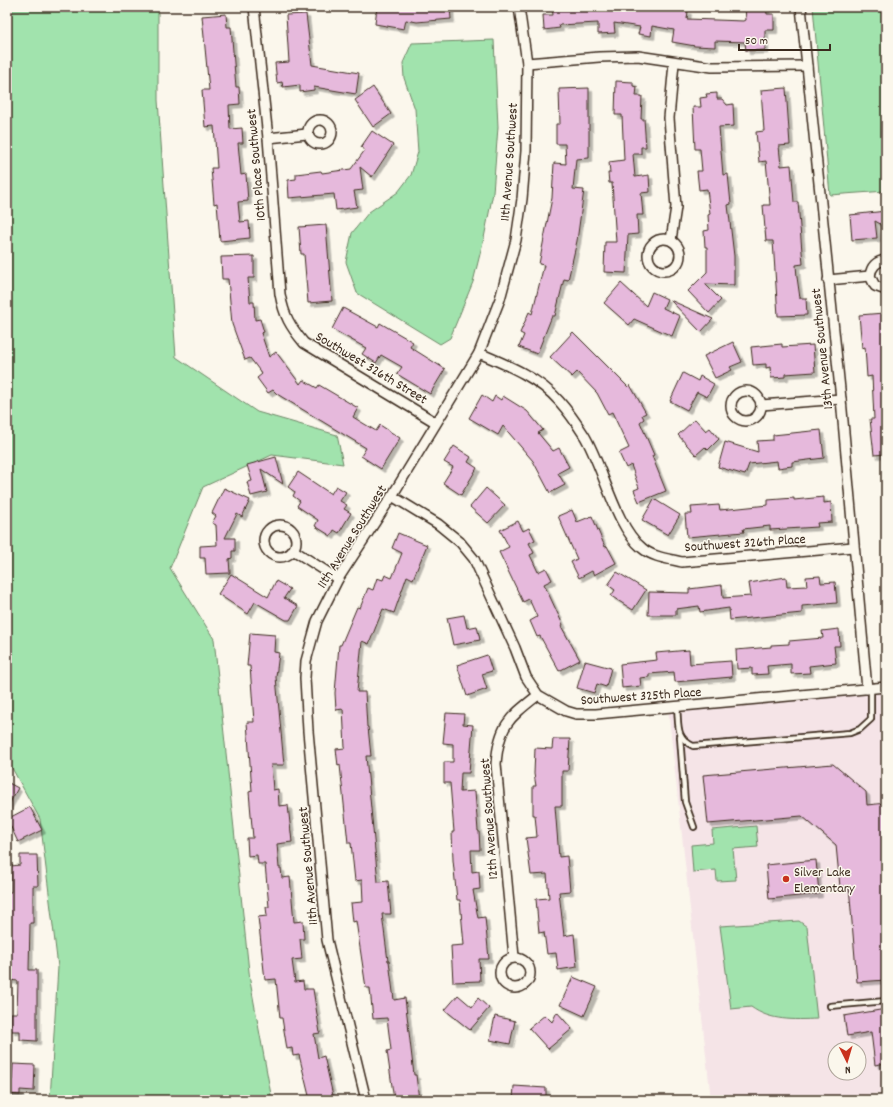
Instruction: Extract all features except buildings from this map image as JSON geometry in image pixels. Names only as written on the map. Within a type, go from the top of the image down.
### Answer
[{"type":"street","name":"11th Avenue Southwest","points":[[366,1100],[327,940],[305,678],[306,661],[317,621],[338,579],[392,496],[479,353],[500,299],[516,240],[522,199],[526,151],[527,63],[519,7]]},
{"type":"street","name":"13th Avenue Southwest","points":[[801,7],[841,399],[853,547],[869,689]]},
{"type":"street","name":"10th Place Southwest","points":[[254,11],[268,138],[280,294],[284,312]]},
{"type":"street","points":[[527,63],[599,57],[638,56],[674,63],[740,68],[808,66]]},
{"type":"street","points":[[671,240],[676,207],[669,118],[674,63]]},
{"type":"street","points":[[268,138],[307,134]]},
{"type":"street","points":[[886,260],[873,266],[870,276],[874,286],[886,290]]},
{"type":"street","points":[[828,280],[870,276]]},
{"type":"street","name":"Southwest 326th Street","points":[[284,312],[291,327],[304,343],[436,422]]},
{"type":"street","name":"Southwest 326th Place","points":[[479,353],[516,369],[539,383],[559,400],[584,435],[630,537],[643,549],[657,556],[682,562],[853,547]]},
{"type":"street","points":[[761,405],[841,399]]},
{"type":"street","name":"Southwest 325th Place","points":[[392,496],[438,524],[460,542],[474,559],[515,648],[526,677],[538,695],[559,708],[576,714],[596,714],[886,687]]},
{"type":"street","points":[[293,550],[338,579]]},
{"type":"street","name":"12th Avenue Southwest","points":[[514,957],[496,764],[497,746],[502,730],[511,717],[538,695]]},
{"type":"lane","points":[[680,735],[682,740],[699,747],[850,733],[860,729],[871,720],[869,689]]},
{"type":"lane","points":[[677,707],[685,802],[694,827]]},
{"type":"lane","points":[[830,1006],[886,1001]]},
{"type":"shaded area","name":"Silver Lake Elementary","points":[[886,687],[886,1093],[817,1100],[711,1100],[668,708]]},
{"type":"green space","points":[[7,7],[158,7],[158,100],[176,357],[257,412],[337,435],[343,464],[272,455],[203,487],[170,568],[214,639],[250,981],[272,1100],[50,1100],[58,967],[40,819],[7,759]]},
{"type":"green space","points":[[813,7],[886,7],[886,191],[830,195]]},
{"type":"green space","points":[[494,40],[498,127],[493,193],[473,282],[450,338],[440,344],[357,293],[346,262],[352,233],[369,212],[398,192],[411,175],[418,152],[415,109],[404,78],[403,63],[412,43]]},
{"type":"green space","points":[[756,826],[758,847],[733,849],[736,880],[717,881],[716,870],[693,872],[691,845],[713,843],[712,830]]},
{"type":"green space","points":[[799,921],[807,927],[817,1019],[782,1019],[758,1012],[751,1007],[731,1009],[720,926]]},
{"type":"place","name":"Silver Lake Elementary","points":[[786,879]]}]
